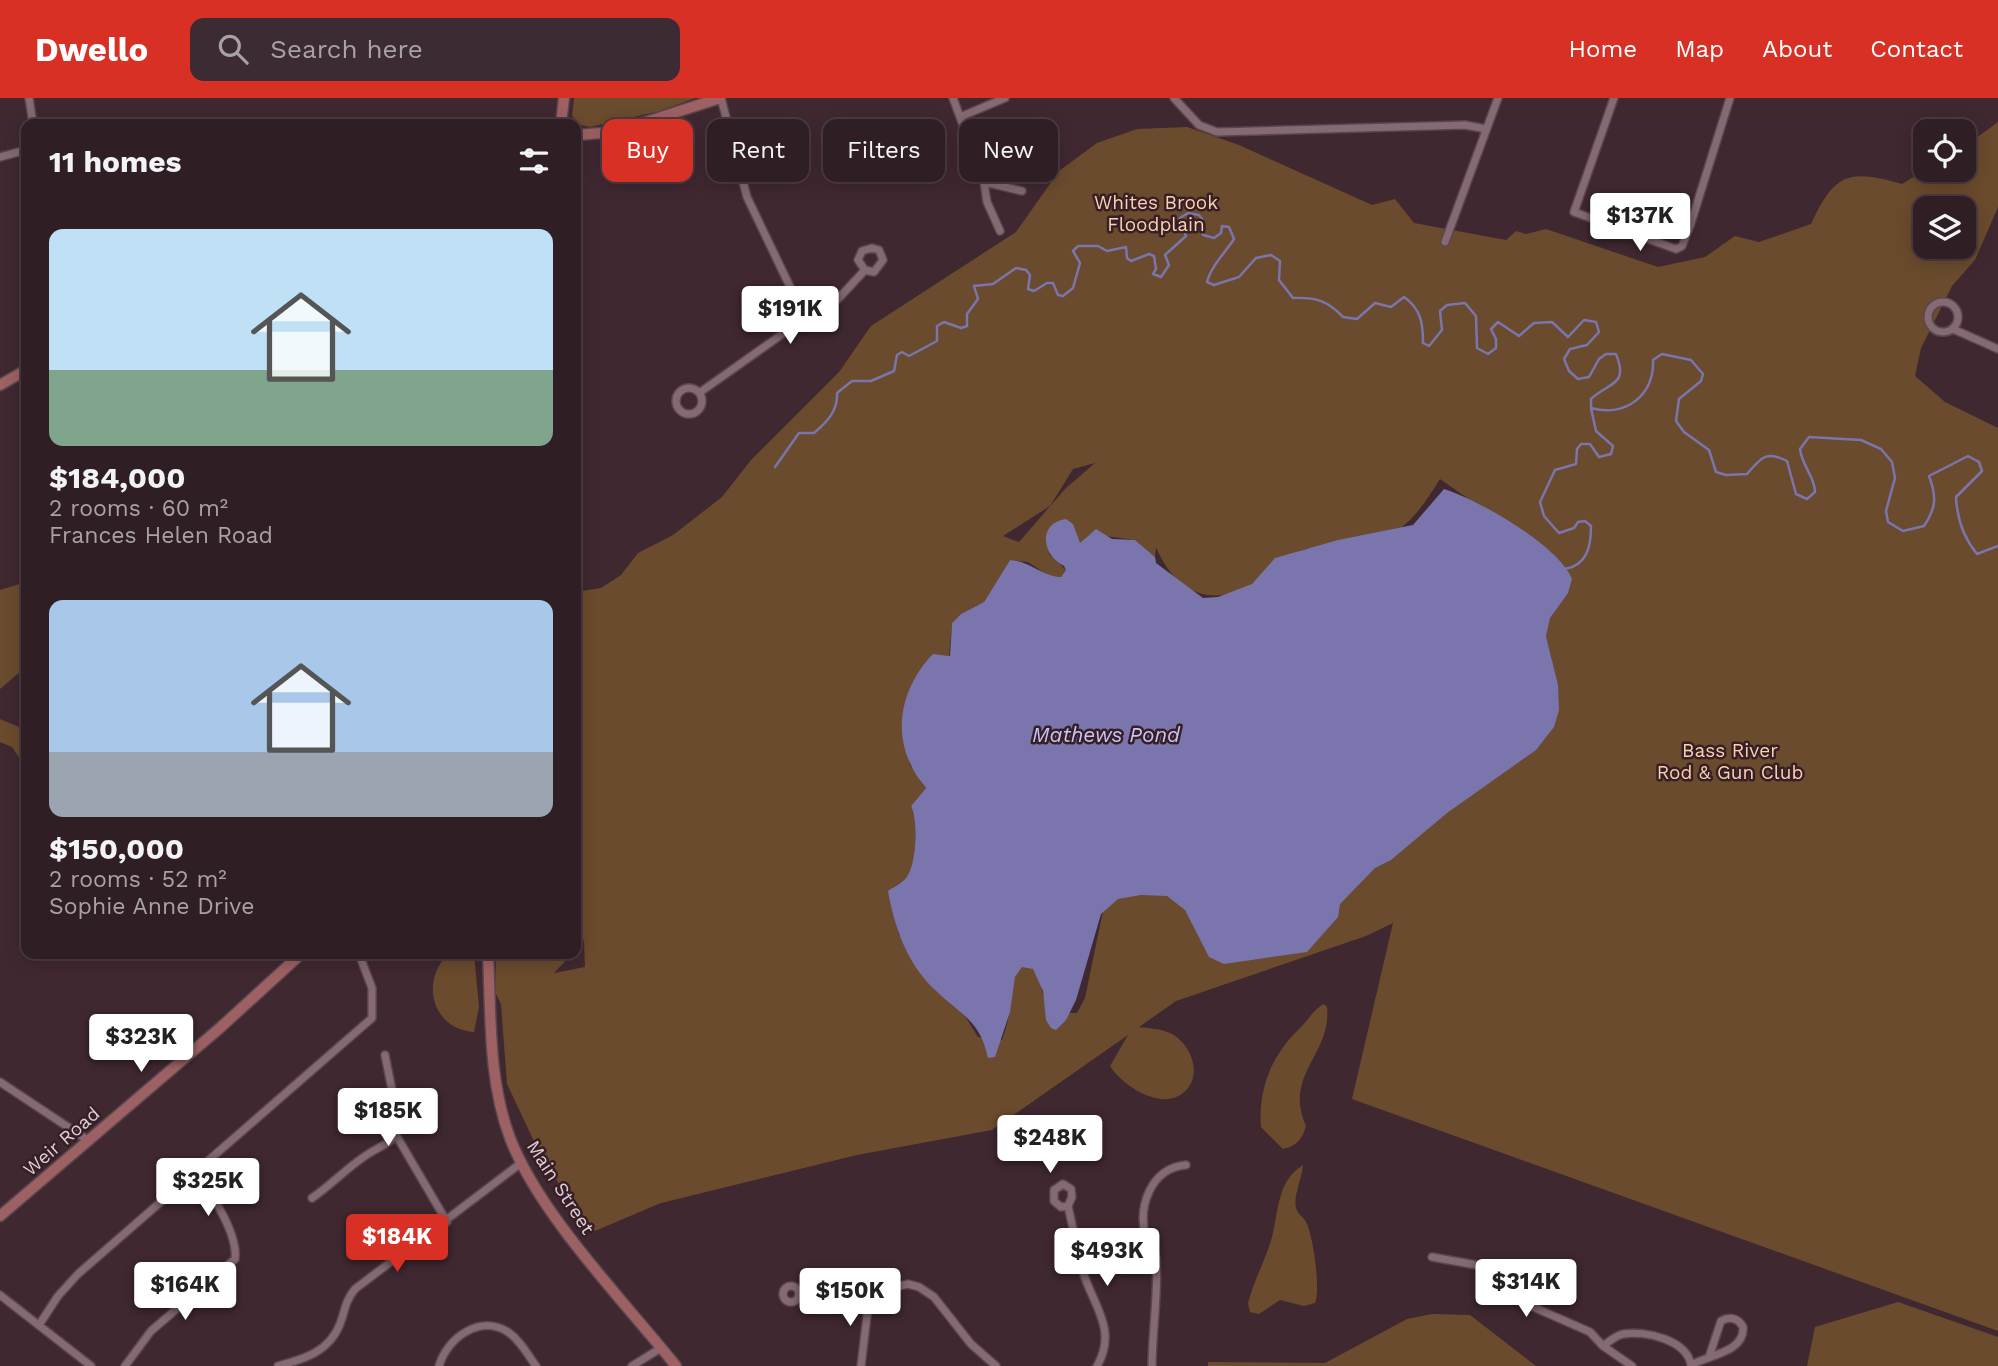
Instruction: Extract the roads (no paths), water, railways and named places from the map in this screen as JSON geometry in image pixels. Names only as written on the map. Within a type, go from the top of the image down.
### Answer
[{"type":"street","points":[[29,98],[32,119]]},
{"type":"street","points":[[562,119],[564,98]]},
{"type":"street","points":[[581,135],[615,132],[721,98],[747,197],[805,318]]},
{"type":"street","points":[[953,98],[960,117],[1005,98]]},
{"type":"street","points":[[1174,98],[1199,125],[1217,132],[1465,125],[1486,129]]},
{"type":"street","points":[[1445,242],[1498,98]]},
{"type":"street","points":[[1614,98],[1574,212],[1676,249],[1682,246],[1690,226],[1730,98]]},
{"type":"street","points":[[0,157],[21,151]]},
{"type":"street","points":[[1000,231],[987,202],[984,182],[1022,191]]},
{"type":"street","points":[[699,393],[805,318],[838,299],[865,270]]},
{"type":"street","points":[[1953,329],[1958,320],[1952,306],[1943,302],[1933,306],[1928,314],[1931,327],[1953,329],[1998,349]]},
{"type":"street","points":[[0,385],[21,373]]},
{"type":"street","name":"Weir Road","points":[[0,1216],[295,959]]},
{"type":"street","points":[[39,1325],[58,1296],[78,1274],[372,1018],[372,988],[361,959]]},
{"type":"street","name":"Main Street","points":[[488,959],[499,1096],[510,1138],[521,1163],[555,1214],[676,1366]]},
{"type":"street","points":[[312,1198],[339,1179],[355,1161],[396,1135],[398,1120],[384,1055]]},
{"type":"street","points":[[0,1082],[89,1141]]},
{"type":"street","points":[[396,1135],[447,1222]]},
{"type":"street","points":[[278,1366],[327,1346],[340,1325],[347,1299],[355,1289],[447,1222],[521,1163]]},
{"type":"street","points":[[1152,1366],[1156,1257],[1146,1239],[1147,1200],[1151,1185],[1164,1171],[1186,1165]]},
{"type":"street","points":[[125,1366],[150,1331],[232,1264],[236,1247],[205,1183],[192,1174]]},
{"type":"street","points":[[1068,1206],[1084,1276],[1103,1314],[1104,1350],[1097,1366]]},
{"type":"street","points":[[1432,1257],[1482,1266],[1509,1280]]},
{"type":"street","points":[[1531,1306],[1538,1285],[1534,1272],[1527,1269],[1518,1272],[1509,1280],[1509,1288],[1516,1296],[1531,1306],[1590,1332],[1603,1346],[1632,1366]]},
{"type":"street","points":[[799,1292],[870,1291],[908,1284],[925,1291],[943,1306],[971,1343],[996,1366]]},
{"type":"street","points":[[861,1366],[870,1291]]},
{"type":"street","points":[[0,1295],[91,1366]]},
{"type":"street","points":[[1603,1346],[1624,1334],[1669,1340],[1682,1348],[1690,1366],[1741,1341],[1744,1327],[1740,1321],[1732,1318],[1721,1321],[1710,1354]]},
{"type":"street","points":[[439,1366],[446,1350],[457,1338],[478,1327],[493,1326],[511,1334],[536,1366]]},
{"type":"street","points":[[632,1366],[661,1348]]},
{"type":"water","name":"Mathews Pond","points":[[1444,489],[1496,513],[1535,538],[1564,566],[1572,579],[1568,593],[1550,618],[1546,636],[1558,685],[1559,710],[1554,727],[1536,750],[1447,813],[1391,860],[1375,868],[1340,904],[1338,917],[1307,952],[1224,964],[1209,957],[1185,910],[1167,896],[1141,895],[1118,899],[1101,914],[1076,1000],[1066,1020],[1056,1030],[1051,1028],[1046,1020],[1043,991],[1033,969],[1022,967],[1015,977],[1010,1012],[995,1057],[988,1058],[980,1034],[974,1026],[933,988],[909,956],[898,930],[888,891],[904,880],[910,871],[915,842],[915,821],[911,806],[926,788],[905,751],[902,736],[904,706],[915,679],[933,654],[950,656],[952,623],[961,614],[984,602],[1010,560],[1061,577],[1066,570],[1051,555],[1046,540],[1050,527],[1066,519],[1073,524],[1080,543],[1096,529],[1112,539],[1135,540],[1155,557],[1156,563],[1203,598],[1218,597],[1252,584],[1275,558],[1338,540],[1413,525]]},
{"type":"waterway","points":[[775,467],[799,433],[814,433],[827,420],[834,411],[837,393],[852,381],[871,381],[894,371],[897,355],[902,352],[909,356],[937,341],[937,326],[944,322],[961,328],[967,326],[967,314],[978,299],[974,286],[993,284],[1016,268],[1026,270],[1030,275],[1028,289],[1034,291],[1047,283],[1053,283],[1058,295],[1063,296],[1073,288],[1080,263],[1073,251],[1078,246],[1098,246],[1107,251],[1126,247],[1127,258],[1131,261],[1149,254],[1154,256],[1156,269],[1153,274],[1161,277],[1169,265],[1165,255],[1186,236],[1180,218],[1188,213],[1199,215],[1202,219],[1200,229],[1203,235],[1214,238],[1221,233],[1222,226],[1229,227],[1234,239],[1215,265],[1207,282],[1214,285],[1239,277],[1256,258],[1271,255],[1280,261],[1279,280],[1293,298],[1321,301],[1343,317],[1357,319],[1375,303],[1391,307],[1404,297],[1417,312],[1423,343],[1429,346],[1442,330],[1440,311],[1447,305],[1465,303],[1476,316],[1477,348],[1488,354],[1496,348],[1496,339],[1491,329],[1498,322],[1519,336],[1534,323],[1552,322],[1568,337],[1584,320],[1596,322],[1599,332],[1587,345],[1570,349],[1564,359],[1569,371],[1578,379],[1589,377],[1599,359],[1606,354],[1616,354],[1619,378],[1591,399],[1591,408],[1615,410],[1636,401],[1649,384],[1653,360],[1662,354],[1691,360],[1703,374],[1701,381],[1679,399],[1676,421],[1684,432],[1709,450],[1716,472],[1726,475],[1747,474],[1764,457],[1774,456],[1787,461],[1796,494],[1807,499],[1815,492],[1800,449],[1809,437],[1861,440],[1881,449],[1892,462],[1895,478],[1886,511],[1888,522],[1903,531],[1924,526],[1931,514],[1934,496],[1929,476],[1968,456],[1979,462],[1982,471],[1956,497],[1962,527],[1977,554],[1998,546]]},
{"type":"waterway","points":[[1565,569],[1583,559],[1590,541],[1591,526],[1585,521],[1578,522],[1574,528],[1559,533],[1544,516],[1540,502],[1555,470],[1576,464],[1577,449],[1581,444],[1590,444],[1599,457],[1611,454],[1613,446],[1596,431],[1591,408]]},
{"type":"park label","name":"Whites Brook Floodplain","points":[[1156,213]]},
{"type":"park label","name":"Bass River Rod & Gun Club","points":[[1730,761]]}]
